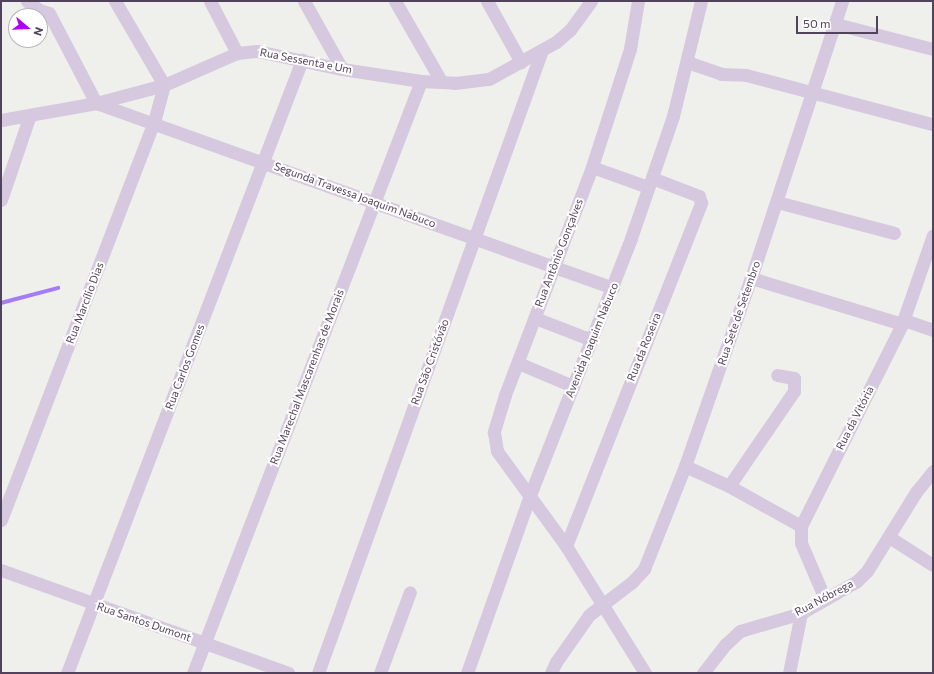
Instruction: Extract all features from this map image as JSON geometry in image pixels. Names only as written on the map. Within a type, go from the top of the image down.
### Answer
[{"type":"street","points":[[27,1],[39,10],[49,13],[96,103]]},
{"type":"street","points":[[115,1],[164,85]]},
{"type":"street","points":[[210,1],[237,53]]},
{"type":"street","points":[[304,1],[342,69]]},
{"type":"street","points":[[395,1],[441,81]]},
{"type":"street","points":[[487,1],[521,62]]},
{"type":"street","name":"Rua Antônio Gonçalves","points":[[638,1],[630,49],[592,167],[553,266],[494,432],[497,451],[566,546],[646,673]]},
{"type":"street","name":"Avenida Joaquim Nabuco","points":[[467,673],[530,495],[613,288],[673,116],[701,1]]},
{"type":"street","name":"Rua Sete de Setembro","points":[[551,673],[556,662],[580,626],[589,616],[632,582],[644,569],[685,466],[751,278],[836,24],[842,1]]},
{"type":"street","name":"Rua Sessenta e Um","points":[[1,120],[96,103],[164,85],[237,53],[257,51],[342,69],[421,81],[455,83],[489,79],[542,50],[570,30],[586,3]]},
{"type":"street","points":[[836,24],[933,49]]},
{"type":"street","name":"Rua São Cristóvão","points":[[318,673],[542,50]]},
{"type":"street","name":"Rua Carlos Gomes","points":[[67,673],[264,163],[302,60]]},
{"type":"street","points":[[687,62],[721,74],[746,75],[812,94],[932,124]]},
{"type":"street","name":"Rua Marechal Mascarenhas de Morais","points":[[193,673],[421,81]]},
{"type":"street","name":"Rua Marcílio Dias","points":[[1,520],[154,122],[164,85]]},
{"type":"street","name":"Segunda Travessa Joaquim Nabuco","points":[[96,103],[154,122],[613,288]]},
{"type":"street","points":[[1,200],[30,115]]},
{"type":"street","name":"Rua da Roseira","points":[[566,546],[701,203],[698,196],[592,167]]},
{"type":"street","points":[[776,202],[894,233]]},
{"type":"street","name":"Rua da Vitória","points":[[801,526],[903,322],[933,235]]},
{"type":"street","points":[[751,278],[933,330]]},
{"type":"street","points":[[535,318],[592,340]]},
{"type":"street","points":[[518,363],[574,386]]},
{"type":"street","points":[[729,486],[794,391],[794,378],[777,375]]},
{"type":"street","points":[[685,466],[729,486],[801,526],[801,542],[825,599]]},
{"type":"street","name":"Rua Nóbrega","points":[[703,673],[726,644],[740,631],[802,612],[857,581],[867,571],[916,492],[933,471]]},
{"type":"street","points":[[889,537],[933,564]]},
{"type":"street","name":"Rua Santos Dumont","points":[[1,570],[288,673]]},
{"type":"street","points":[[380,673],[410,592]]},
{"type":"street","points":[[789,673],[802,612]]},
{"type":"waterway","points":[[1,303],[58,288]]}]
